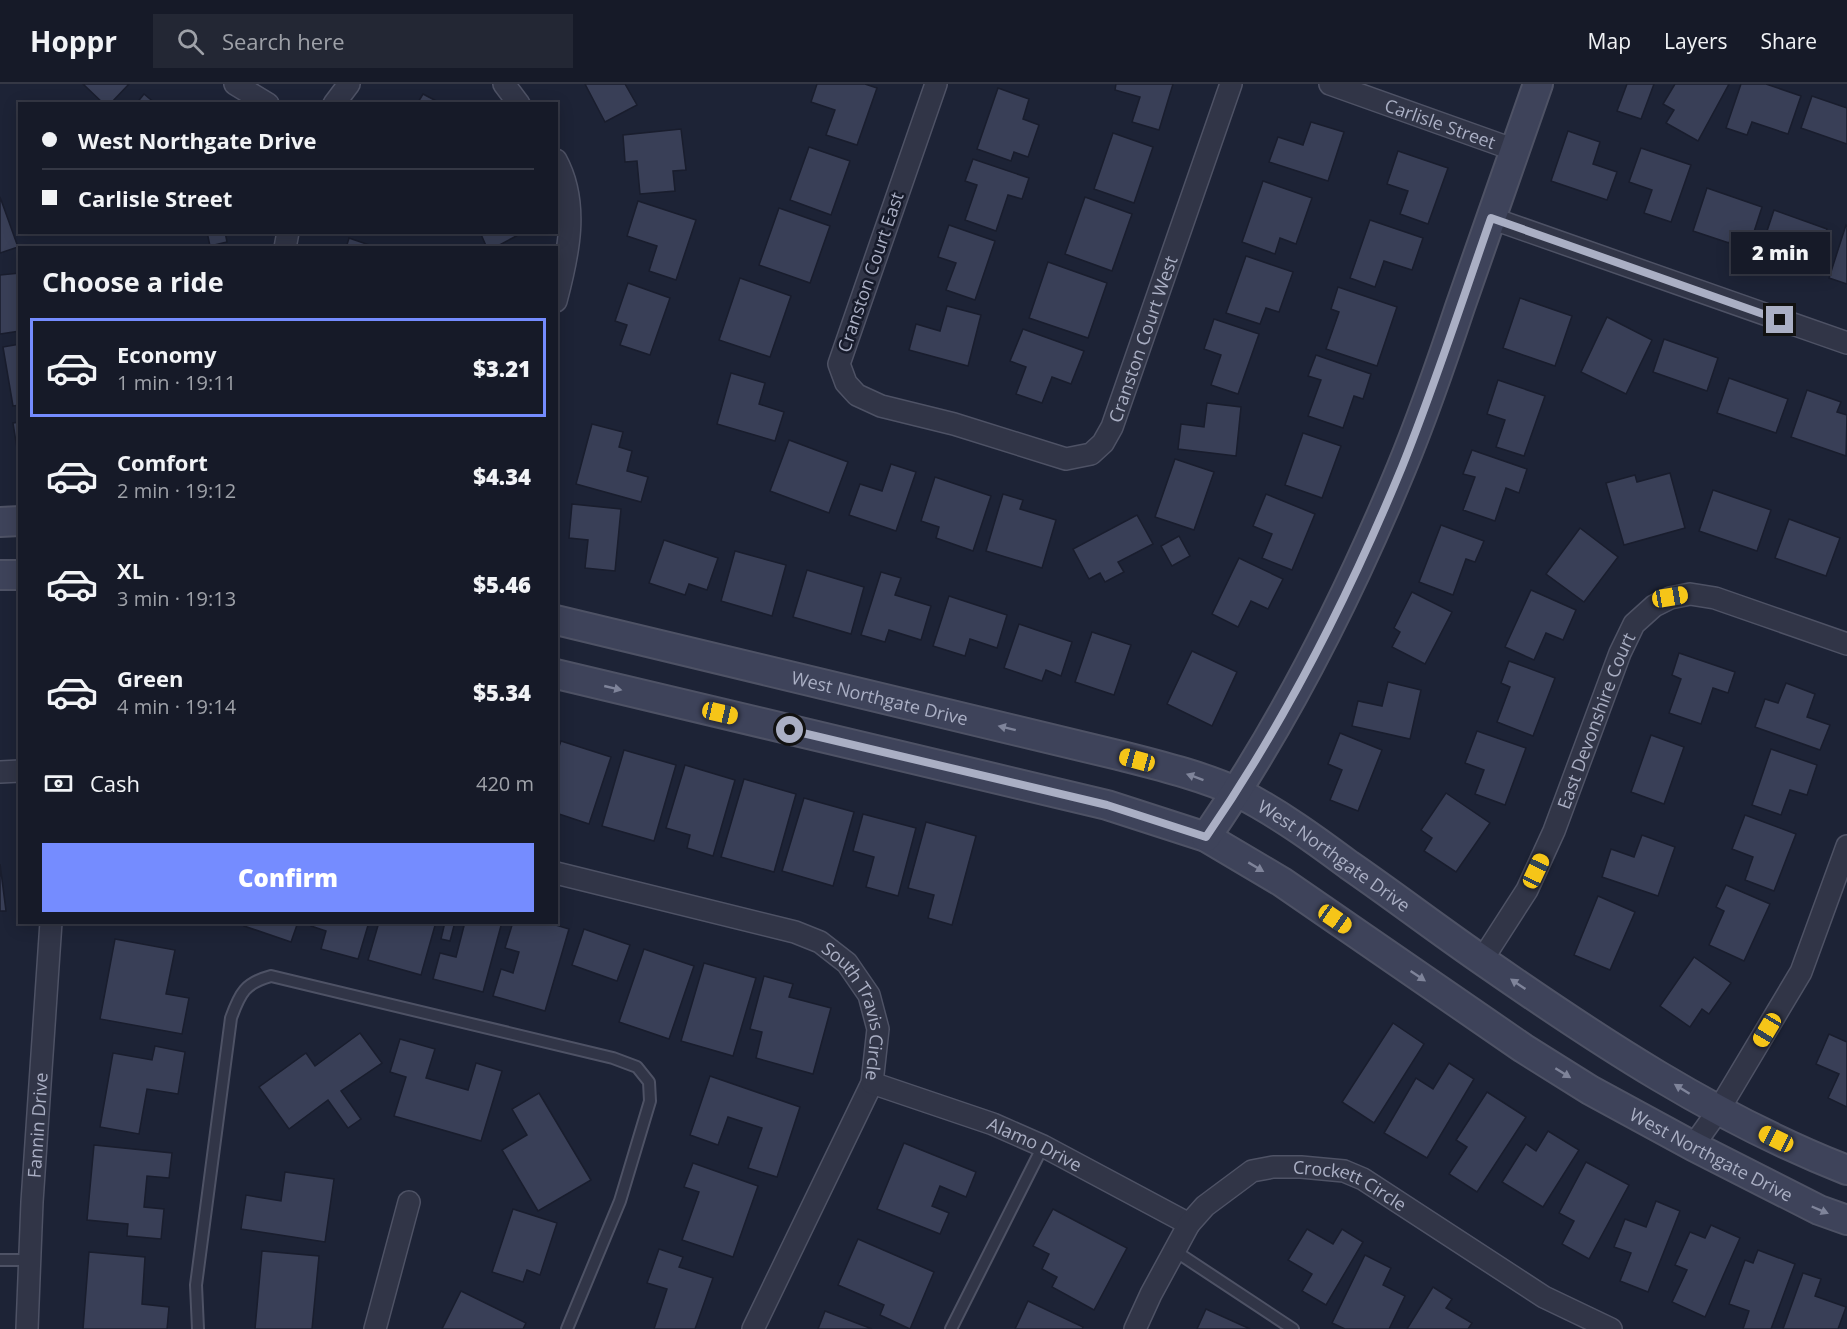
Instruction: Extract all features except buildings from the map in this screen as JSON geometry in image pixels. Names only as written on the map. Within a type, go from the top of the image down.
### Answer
[{"type":"main road","points":[[1206,837],[1237,792],[1326,634],[1366,549],[1402,467],[1431,390],[1538,84]]},
{"type":"main road","points":[[0,522],[18,521]]},
{"type":"main road","points":[[0,575],[18,575]]},
{"type":"main road","name":"West Northgate Drive","points":[[558,620],[1118,755],[1176,771],[1237,792],[1311,837],[1482,960],[1612,1046],[1719,1111],[1814,1157],[1847,1170]]},
{"type":"main road","name":"West Northgate Drive","points":[[558,674],[1107,805],[1206,837],[1282,882],[1523,1048],[1590,1090],[1819,1210],[1847,1220]]},
{"type":"street","points":[[235,84],[265,102]]},
{"type":"street","points":[[336,102],[349,84]]},
{"type":"street","points":[[504,84],[518,102]]},
{"type":"street","name":"Cranston Court East","points":[[936,84],[839,364],[846,383],[857,395],[881,406],[954,424]]},
{"type":"street","name":"Cranston Court West","points":[[954,424],[1066,459],[1091,454],[1102,443],[1112,428],[1121,403],[1231,84]]},
{"type":"street","name":"Carlisle Street","points":[[1330,84],[1515,150]]},
{"type":"street","points":[[558,164],[562,172],[570,209],[567,259],[558,293]]},
{"type":"street","points":[[1491,218],[1847,343]]},
{"type":"street","name":"East Devonshire Court","points":[[1482,960],[1527,890],[1554,831],[1620,652],[1634,624],[1654,606],[1670,597],[1690,594],[1715,598],[1847,644]]},
{"type":"street","points":[[0,772],[18,771]]},
{"type":"street","points":[[1693,1146],[1719,1111],[1801,972],[1847,846]]},
{"type":"street","name":"South Travis Circle","points":[[558,873],[795,932],[820,942],[847,963],[869,995],[878,1029],[872,1083],[753,1329]]},
{"type":"street","name":"Fannin Drive","points":[[27,1329],[43,1016],[51,924]]},
{"type":"street","name":"Alamo Drive","points":[[872,1083],[993,1124],[1043,1146],[1189,1224]]},
{"type":"street","name":"Crockett Circle","points":[[1135,1329],[1189,1224],[1205,1206],[1252,1171],[1282,1167],[1344,1171],[1363,1179],[1544,1297],[1611,1329]]},
{"type":"street","points":[[375,1329],[409,1202]]},
{"type":"lane","points":[[198,1329],[196,1285],[231,1018],[239,997],[254,980],[271,976],[602,1055],[637,1066],[649,1082],[650,1101],[620,1201],[567,1329]]},
{"type":"lane","points":[[951,1329],[1043,1146]]},
{"type":"lane","points":[[1175,1251],[1293,1329]]},
{"type":"lane","points":[[0,1260],[29,1260]]},
{"type":"route","points":[[790,730],[1107,805],[1206,837],[1237,792],[1326,634],[1366,549],[1402,467],[1491,218],[1780,320]]}]
